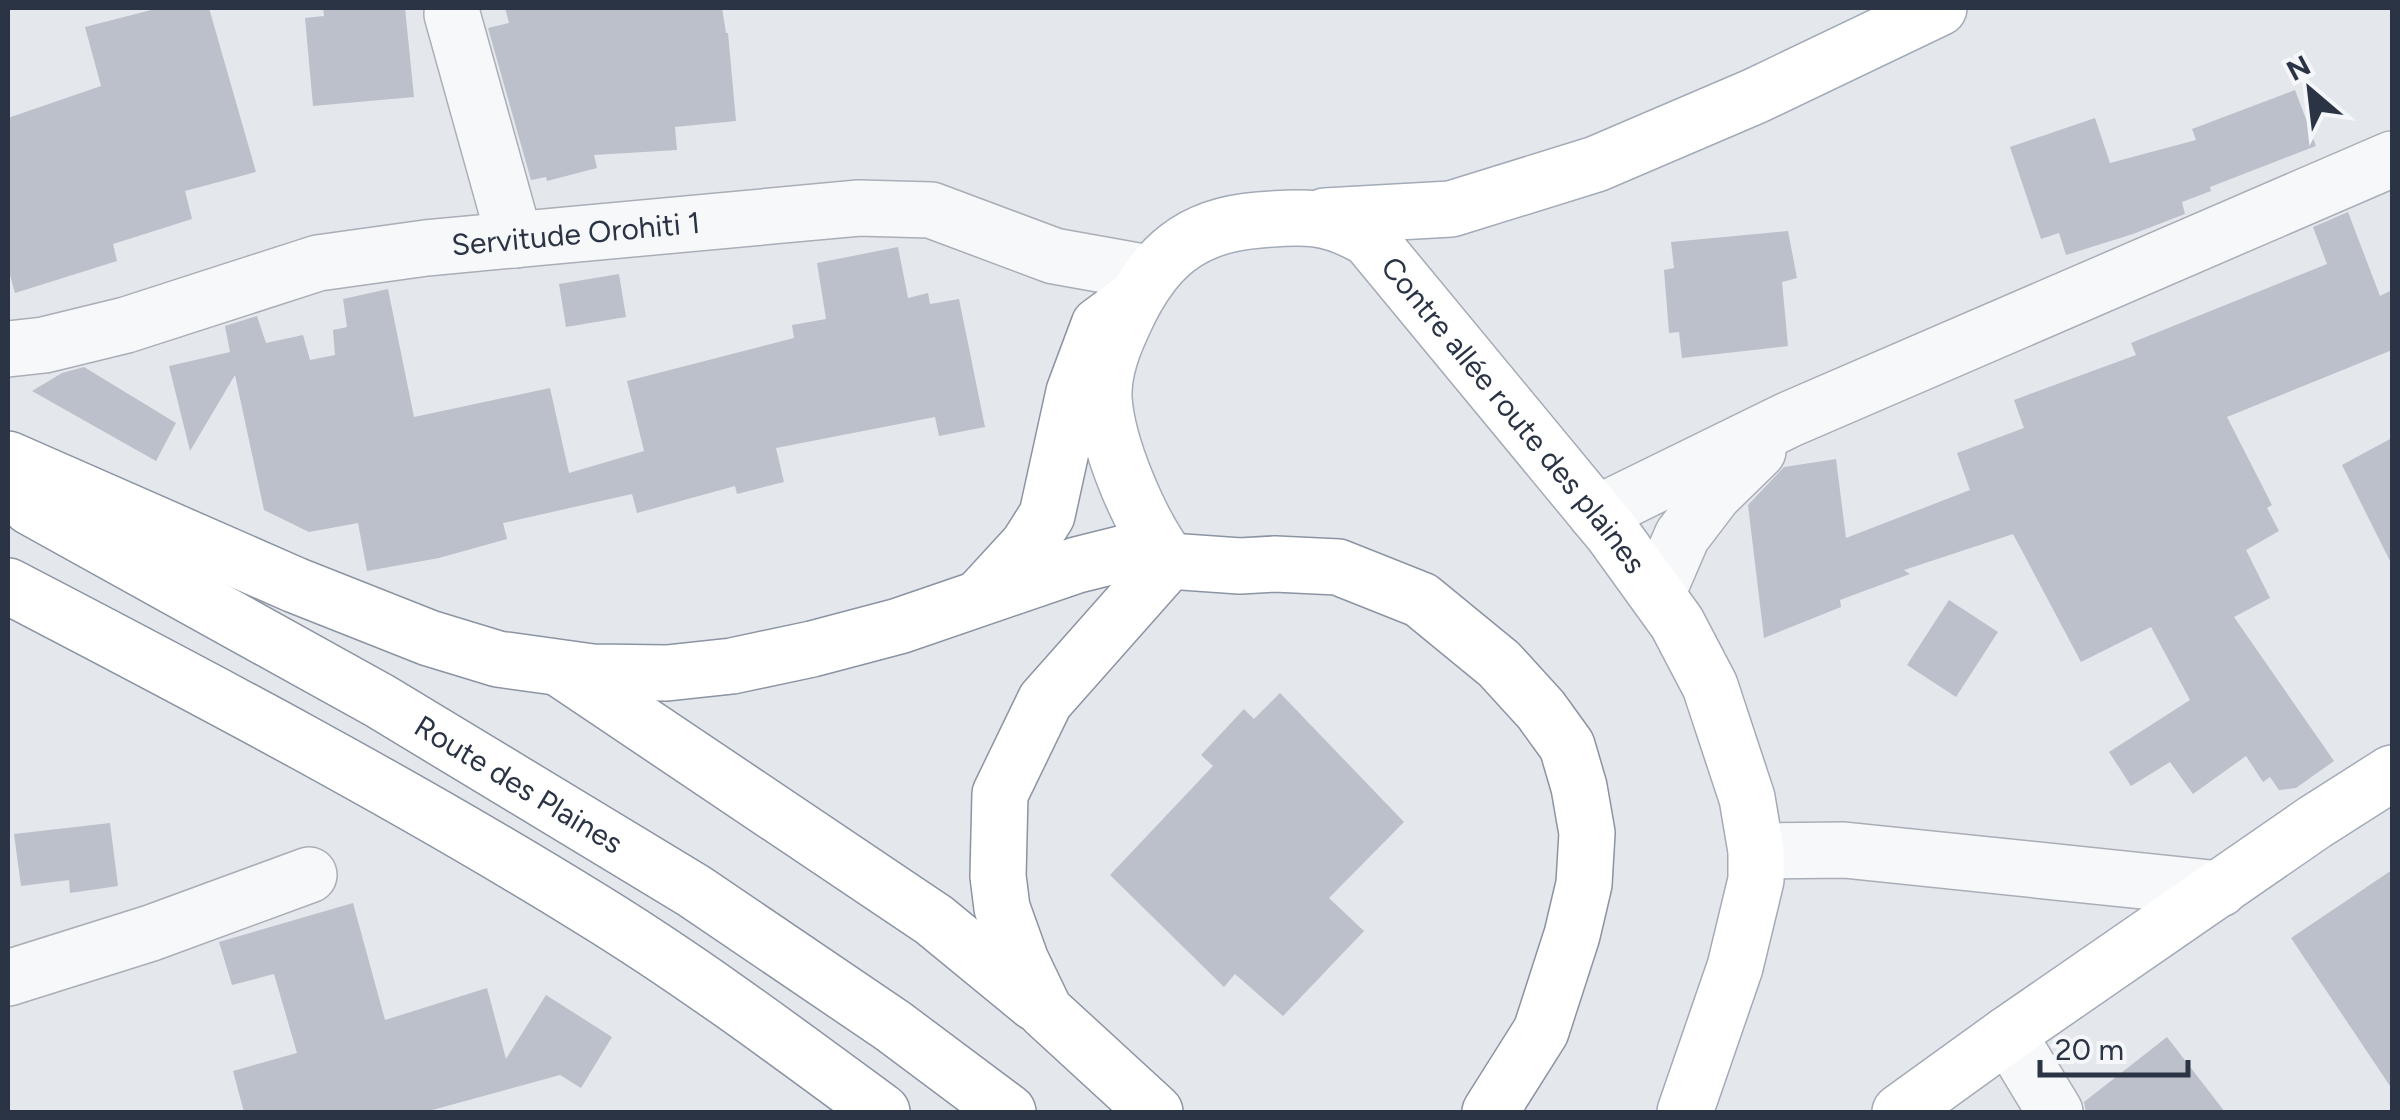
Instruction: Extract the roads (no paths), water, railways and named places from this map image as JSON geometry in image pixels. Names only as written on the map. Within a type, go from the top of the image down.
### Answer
[{"type":"main road","points":[[1317,217],[1451,209],[1596,164],[1755,96],[1939,8]]},
{"type":"main road","name":"Contre allée route des plaines","points":[[1169,561],[1146,530],[1120,459],[1104,397],[1111,350],[1141,286],[1200,233],[1227,222],[1317,217],[1344,224],[1369,238],[1657,594],[1710,686],[1747,798],[1756,850],[1756,880],[1735,967],[1685,1112]]},
{"type":"main road","points":[[979,598],[1028,545],[1046,515],[1074,392],[1099,325],[1141,286]]},
{"type":"main road","points":[[8,459],[362,613],[498,658],[592,672],[667,674],[732,666],[899,626],[1125,553],[1169,561],[1338,567],[1422,600],[1499,664],[1567,746],[1587,833],[1584,884],[1541,1031],[1490,1112]]},
{"type":"main road","name":"Route des Plaines","points":[[8,497],[57,520],[380,701],[694,890],[893,1026],[1008,1112]]},
{"type":"main road","points":[[1045,1011],[1002,908],[998,876],[1000,794],[1046,701],[1169,561]]},
{"type":"main road","points":[[8,586],[198,685],[591,909],[740,1008],[882,1112]]},
{"type":"main road","points":[[559,668],[934,920],[1045,1011],[1155,1112]]},
{"type":"main road","points":[[1900,1112],[2315,822],[2388,785]]},
{"type":"street","points":[[452,14],[516,240]]},
{"type":"street","points":[[1596,514],[1788,420],[2392,159]]},
{"type":"street","name":"Servitude Orohiti 1","points":[[8,349],[44,345],[126,325],[318,263],[859,208],[931,210],[1141,286]]},
{"type":"street","points":[[1657,594],[1692,522],[1714,494],[1788,420]]},
{"type":"street","points":[[1756,850],[1844,850],[2220,889]]},
{"type":"street","points":[[8,978],[309,875]]},
{"type":"street","points":[[2008,1034],[2055,1112]]}]
